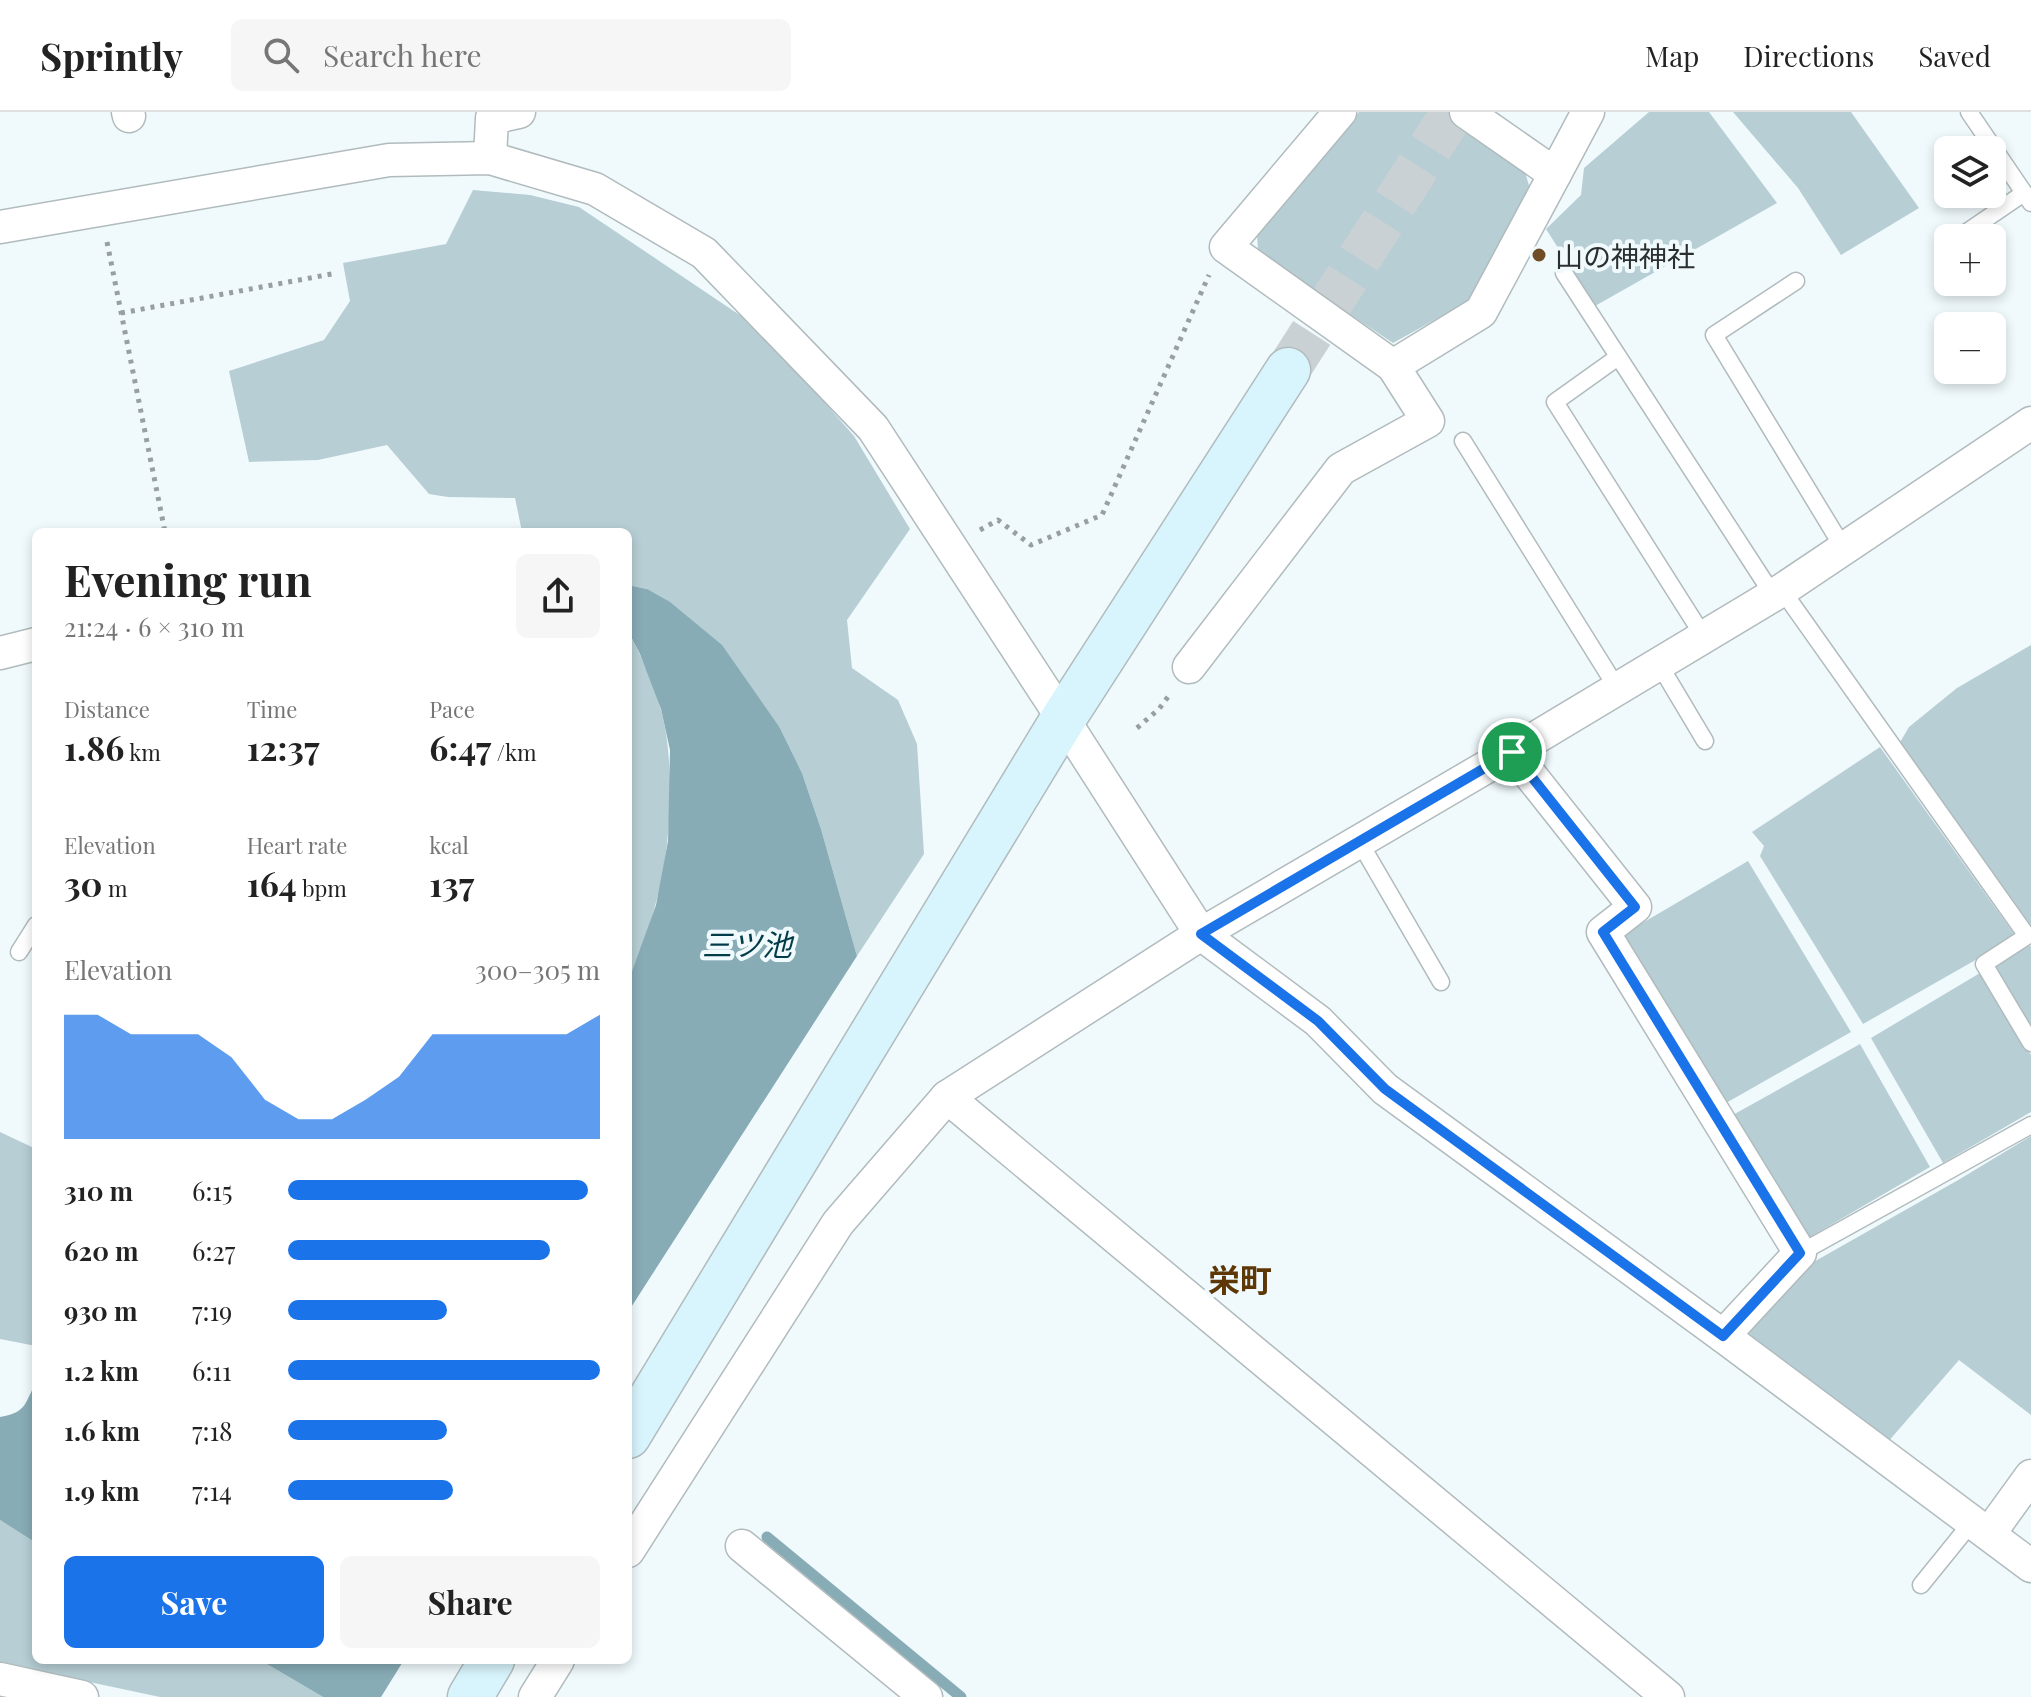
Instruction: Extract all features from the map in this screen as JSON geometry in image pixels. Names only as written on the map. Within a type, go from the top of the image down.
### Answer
[{"type":"street","points":[[490,158],[492,118],[519,112]]},
{"type":"street","points":[[1189,667],[1341,469],[1428,421],[1393,366],[1226,247],[1340,112]]},
{"type":"street","points":[[1466,112],[1555,174]]},
{"type":"street","points":[[1393,366],[1481,312],[1588,112]]},
{"type":"street","points":[[0,227],[389,160],[490,158],[595,189],[704,253],[873,428],[1201,934],[1318,1021],[1385,1089],[2031,1566]]},
{"type":"street","points":[[632,1429],[1063,719],[1288,370]]},
{"type":"street","points":[[632,1545],[838,1223],[947,1097],[1201,934],[1778,592],[2031,423]]},
{"type":"street","points":[[0,653],[32,645]]},
{"type":"street","points":[[1512,752],[1635,907],[1603,932],[1800,1253],[1723,1336]]},
{"type":"street","points":[[947,1097],[1668,1697]]},
{"type":"street","points":[[1980,1528],[2031,1476]]},
{"type":"street","points":[[742,1546],[926,1697]]},
{"type":"street","points":[[470,1697],[490,1664]]},
{"type":"street","points":[[535,1697],[556,1664]]},
{"type":"street","points":[[0,1679],[82,1697]]},
{"type":"lane","points":[[1969,112],[2028,198],[1982,224]]},
{"type":"lane","points":[[1564,273],[1778,592],[2027,936],[1984,964],[2031,1043]]},
{"type":"lane","points":[[1796,281],[1714,335],[1844,549]]},
{"type":"lane","points":[[1618,357],[1555,402],[1704,637]]},
{"type":"lane","points":[[1463,441],[1617,688]]},
{"type":"lane","points":[[1659,664],[1705,741]]},
{"type":"lane","points":[[1359,841],[1441,982]]},
{"type":"lane","points":[[19,952],[32,931]]},
{"type":"lane","points":[[1800,1253],[2031,1125]]},
{"type":"lane","points":[[1921,1585],[1980,1528]]},
{"type":"path","points":[[101,210],[164,528]]},
{"type":"path","points":[[978,531],[998,520],[1031,545],[1102,515],[1210,273],[1226,247]]},
{"type":"path","points":[[121,313],[337,273]]},
{"type":"path","points":[[1137,728],[1159,709]]},
{"type":"shaded area","points":[[1359,112],[1437,112],[1525,172],[1531,192],[1469,301],[1393,343],[1258,253],[1257,232]]},
{"type":"shaded area","points":[[1649,112],[1709,112],[1777,203],[1595,306],[1546,229],[1581,195],[1584,168]]},
{"type":"shaded area","points":[[1733,112],[1851,112],[1919,208],[1841,255],[1798,188]]},
{"type":"shaded area","points":[[473,190],[530,195],[579,207],[759,328],[854,436],[910,529],[847,620],[852,668],[898,700],[917,744],[924,854],[857,956],[821,829],[802,773],[780,728],[647,589],[632,586],[632,528],[521,528],[515,498],[429,494],[387,445],[318,460],[249,462],[229,371],[324,340],[350,301],[343,263],[446,244]]},
{"type":"shaded area","points":[[632,639],[655,690],[669,756],[670,808],[665,861],[649,925],[632,971]]},
{"type":"shaded area","points":[[2031,645],[2031,930],[1899,744],[1909,727],[1957,688]]},
{"type":"shaded area","points":[[1880,747],[2016,937],[1863,1024],[1760,856],[1764,846],[1752,832]]},
{"type":"shaded area","points":[[1748,861],[1851,1032],[1726,1103],[1622,935]]},
{"type":"shaded area","points":[[2028,943],[2031,947],[2031,1030],[1992,965]]},
{"type":"shaded area","points":[[1980,973],[2031,1055],[2031,1112],[1943,1163],[1871,1038]]},
{"type":"shaded area","points":[[1860,1044],[1930,1167],[1805,1240],[1731,1116]]},
{"type":"shaded area","points":[[0,1132],[32,1147],[32,1345],[0,1339]]},
{"type":"shaded area","points":[[2031,1136],[2031,1415],[1959,1360],[1887,1443],[1750,1344],[1749,1332],[1796,1272]]},
{"type":"shaded area","points":[[0,1520],[32,1540],[32,1664],[267,1664],[323,1697],[160,1697],[0,1663]]},
{"type":"water","name":"三ツ池","points":[[632,586],[647,589],[670,602],[722,645],[780,728],[802,773],[857,956],[632,1306],[632,971],[656,905],[668,841],[670,750],[661,709],[632,639]]},
{"type":"water","points":[[32,1391],[32,1540],[0,1520],[0,1417],[16,1412]]},
{"type":"water","points":[[267,1664],[402,1664],[381,1697],[323,1697]]},
{"type":"waterway","points":[[767,1537],[961,1697]]},
{"type":"tunnel","points":[[1288,370],[1453,112]]},
{"type":"place","name":"山の神神社","points":[[1539,255]]},
{"type":"district","name":"栄町","points":[[1240,1278]]},
{"type":"route","points":[[1512,752],[1635,907],[1603,932],[1800,1253],[1723,1336],[1385,1089],[1318,1021],[1201,934],[1512,752]]}]
